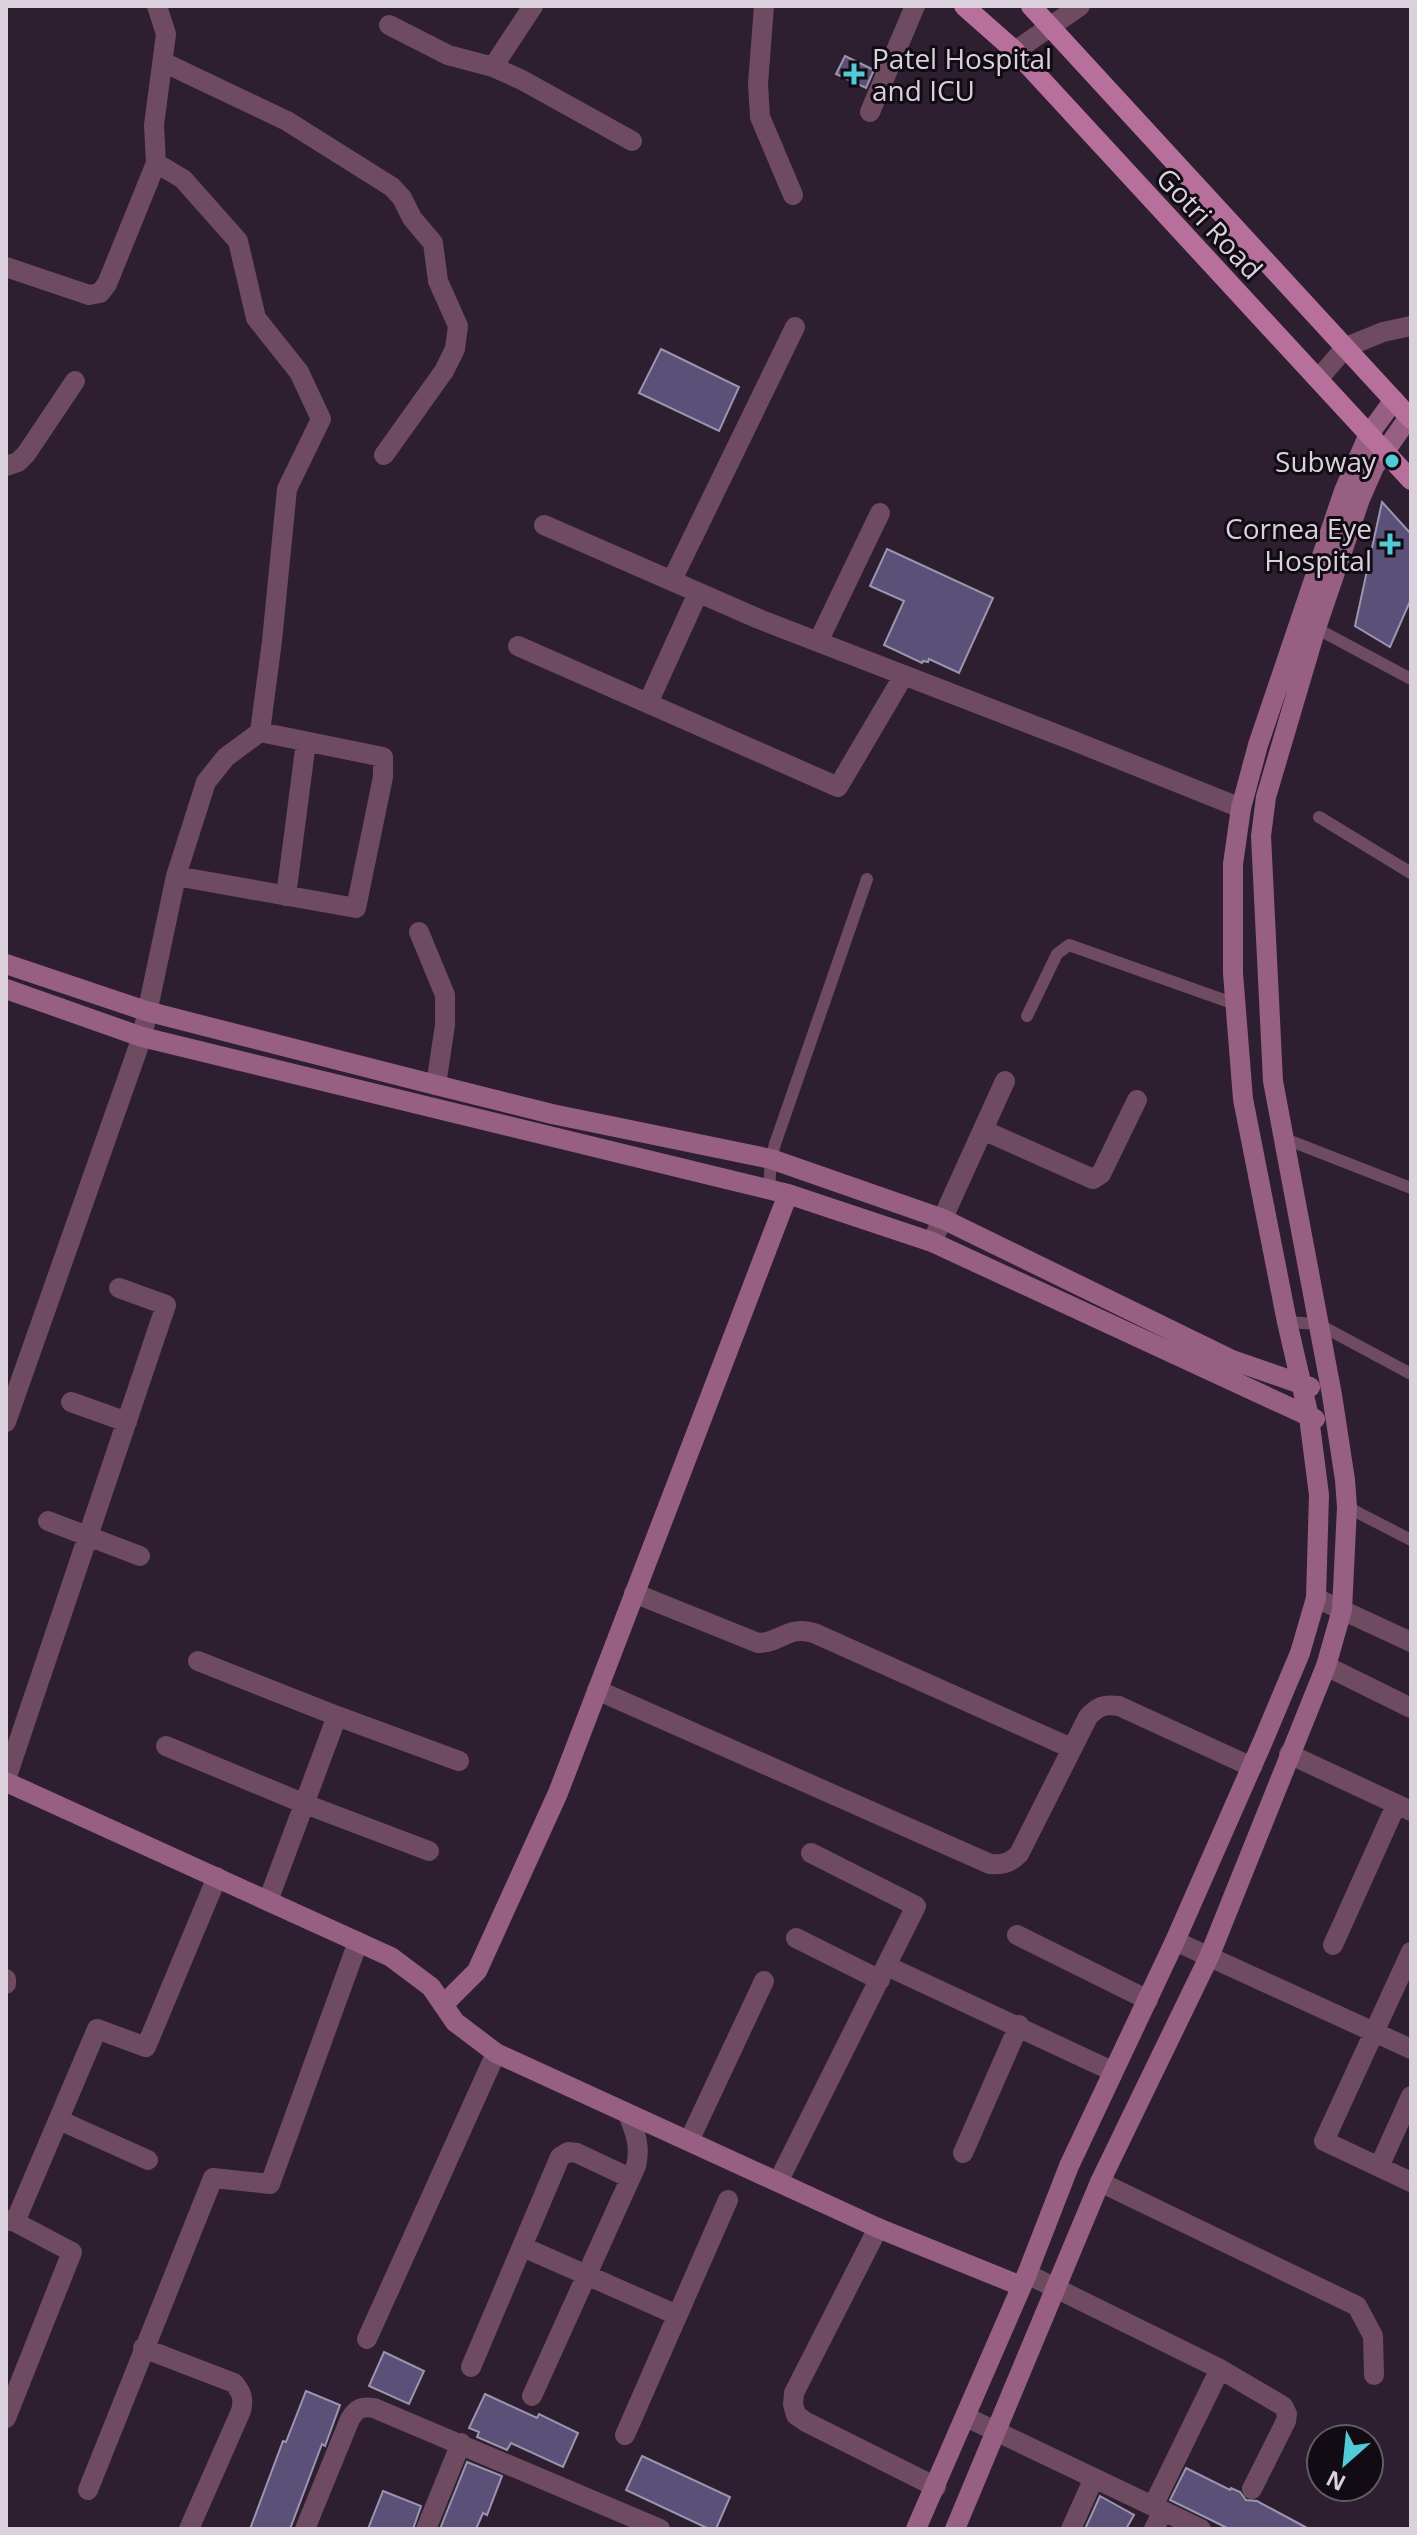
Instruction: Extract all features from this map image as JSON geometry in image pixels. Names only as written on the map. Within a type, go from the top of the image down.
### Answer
[{"type":"main road","name":"Gotri Road","points":[[964,6],[1015,51],[1231,289],[1319,378],[1411,480]]},
{"type":"main road","name":"Gotri Road","points":[[1031,6],[1410,418]]},
{"type":"street","points":[[6,267],[89,295],[100,293],[107,284],[156,163],[154,125],[166,34],[157,6]]},
{"type":"street","points":[[493,67],[533,6]]},
{"type":"street","points":[[764,6],[758,84],[760,117],[793,195]]},
{"type":"street","points":[[870,112],[915,6]]},
{"type":"street","points":[[1015,51],[1080,6]]},
{"type":"street","points":[[389,25],[448,55],[493,67],[522,80],[632,141]]},
{"type":"street","points":[[163,62],[287,121],[392,187],[402,198],[415,223],[428,235],[436,252],[438,281],[457,319],[458,338],[444,371],[384,455]]},
{"type":"street","points":[[6,1422],[15,1371],[142,1037],[176,876],[206,782],[226,757],[260,732],[287,489],[321,419],[299,372],[256,318],[238,241],[183,179],[156,163]]},
{"type":"street","points":[[1319,378],[1346,347],[1383,332],[1411,326]]},
{"type":"street","points":[[672,580],[795,327]]},
{"type":"street","points":[[6,466],[18,462],[26,454],[75,381]]},
{"type":"street","points":[[955,2529],[1100,2182],[1209,1957],[1326,1666],[1342,1610],[1347,1507],[1337,1427],[1271,1066],[1262,815],[1344,491],[1369,434],[1394,400]]},
{"type":"street","points":[[916,2529],[1024,2280],[1069,2166],[1148,2000],[1252,1767],[1300,1653],[1316,1598],[1319,1495],[1309,1417],[1243,1099],[1235,1004],[1233,864],[1241,808],[1258,745],[1374,467],[1410,418]]},
{"type":"street","points":[[818,642],[880,513]]},
{"type":"street","points":[[544,525],[818,642],[1241,808]]},
{"type":"street","points":[[648,703],[698,593]]},
{"type":"street","points":[[518,646],[838,787],[904,675]]},
{"type":"street","points":[[176,876],[356,908],[383,777],[383,757],[260,732]]},
{"type":"street","points":[[286,896],[306,742]]},
{"type":"street","points":[[419,932],[445,995],[445,1025],[436,1085]]},
{"type":"street","points":[[6,964],[146,1011],[436,1085],[552,1114],[771,1159],[943,1219],[1232,1360],[1332,1395]]},
{"type":"street","points":[[6,989],[142,1037],[778,1192],[932,1242],[1309,1417],[1337,1427]]},
{"type":"street","points":[[932,1242],[1005,1081]]},
{"type":"street","points":[[983,1130],[1093,1179],[1101,1174],[1137,1100]]},
{"type":"street","points":[[443,2005],[477,1971],[558,1793],[634,1593],[778,1192]]},
{"type":"street","points":[[119,1288],[166,1305],[6,1780],[391,1957],[431,1987],[455,2022],[496,2053],[878,2228],[1024,2280],[1057,2287],[1220,2369],[1283,2406],[1287,2414],[1252,2489]]},
{"type":"street","points":[[71,1402],[127,1422]]},
{"type":"street","points":[[48,1521],[140,1556]]},
{"type":"street","points":[[634,1593],[758,1643],[775,1640],[796,1629],[814,1633],[1071,1748]]},
{"type":"street","points":[[1316,1598],[1411,1642]]},
{"type":"street","points":[[198,1661],[459,1761]]},
{"type":"street","points":[[1326,1666],[1411,1708]]},
{"type":"street","points":[[597,1690],[990,1864],[1012,1861],[1019,1854],[1071,1748],[1097,1707],[1107,1704],[1119,1706],[1252,1767]]},
{"type":"street","points":[[268,1901],[337,1716]]},
{"type":"street","points":[[166,1746],[429,1851]]},
{"type":"street","points":[[1289,1754],[1404,1808],[1333,1945]]},
{"type":"street","points":[[778,2182],[916,1906],[811,1853]]},
{"type":"street","points":[[6,2418],[72,2252],[10,2221],[59,2120],[97,2029],[146,2047],[217,1877]]},
{"type":"street","points":[[1017,1935],[1148,2000]]},
{"type":"street","points":[[796,1938],[1019,2025],[1112,2071]]},
{"type":"street","points":[[1175,1941],[1411,2049]]},
{"type":"street","points":[[88,2490],[213,2178],[270,2184],[358,1942]]},
{"type":"street","points":[[1411,1952],[1324,2141],[1411,2182]]},
{"type":"street","points":[[689,2141],[764,1981]]},
{"type":"street","points":[[963,2153],[1019,2025]]},
{"type":"street","points":[[367,2339],[496,2053]]},
{"type":"street","points":[[1379,2167],[1411,2096]]},
{"type":"street","points":[[532,2396],[639,2152],[628,2114]]},
{"type":"street","points":[[59,2120],[148,2160]]},
{"type":"street","points":[[471,2367],[560,2157],[568,2152],[577,2153],[630,2178]]},
{"type":"street","points":[[1100,2182],[1357,2306],[1373,2336],[1374,2375]]},
{"type":"street","points":[[625,2435],[728,2200]]},
{"type":"street","points":[[878,2228],[794,2393],[793,2404],[796,2415],[806,2422],[936,2487]]},
{"type":"street","points":[[523,2247],[677,2315]]},
{"type":"street","points":[[143,2348],[234,2383],[241,2391],[241,2411],[189,2529]]},
{"type":"street","points":[[1157,2515],[1220,2369]]},
{"type":"street","points":[[305,2529],[350,2419],[355,2411],[364,2406],[461,2443],[623,2522],[660,2529]]},
{"type":"street","points":[[966,2417],[1094,2478],[1157,2515],[1201,2529]]},
{"type":"street","points":[[426,2529],[461,2443]]},
{"type":"street","points":[[1071,2529],[1094,2478]]},
{"type":"lane","points":[[1308,624],[1411,679]]},
{"type":"lane","points":[[1319,817],[1411,873]]},
{"type":"lane","points":[[778,1192],[771,1159],[867,879]]},
{"type":"lane","points":[[1027,1016],[1057,954],[1069,945],[1235,1004]]},
{"type":"lane","points":[[1283,1138],[1411,1188]]},
{"type":"lane","points":[[1287,1322],[1318,1324],[1411,1374]]},
{"type":"lane","points":[[1347,1507],[1411,1540]]},
{"type":"building","points":[[845,56],[874,70],[866,88],[836,74]]},
{"type":"building","points":[[661,349],[739,387],[719,431],[639,393]]},
{"type":"building","points":[[1382,502],[1411,534],[1411,599],[1390,647],[1355,626]]},
{"type":"building","points":[[887,549],[993,598],[959,673],[929,659],[922,663],[884,645],[904,601],[870,586]]},
{"type":"building","points":[[384,2352],[424,2371],[409,2404],[369,2386]]},
{"type":"building","points":[[306,2391],[340,2405],[325,2446],[322,2444],[290,2529],[250,2529],[283,2441],[286,2442]]},
{"type":"building","points":[[485,2394],[537,2418],[539,2414],[578,2433],[563,2467],[511,2443],[507,2450],[477,2437],[479,2432],[469,2428]]},
{"type":"building","points":[[642,2456],[730,2497],[716,2529],[709,2529],[626,2490]]},
{"type":"building","points":[[467,2462],[502,2476],[487,2515],[483,2513],[476,2529],[440,2529]]},
{"type":"building","points":[[1186,2468],[1240,2492],[1246,2500],[1257,2501],[1309,2529],[1229,2529],[1170,2500]]},
{"type":"building","points":[[383,2491],[421,2506],[413,2529],[368,2529]]},
{"type":"building","points":[[1100,2496],[1134,2515],[1126,2529],[1085,2529]]},
{"type":"place","name":"Patel Hospital and ICU","points":[[854,74]]},
{"type":"place","name":"Subway","points":[[1392,461]]},
{"type":"place","name":"Cornea Eye Hospital","points":[[1390,544]]}]
